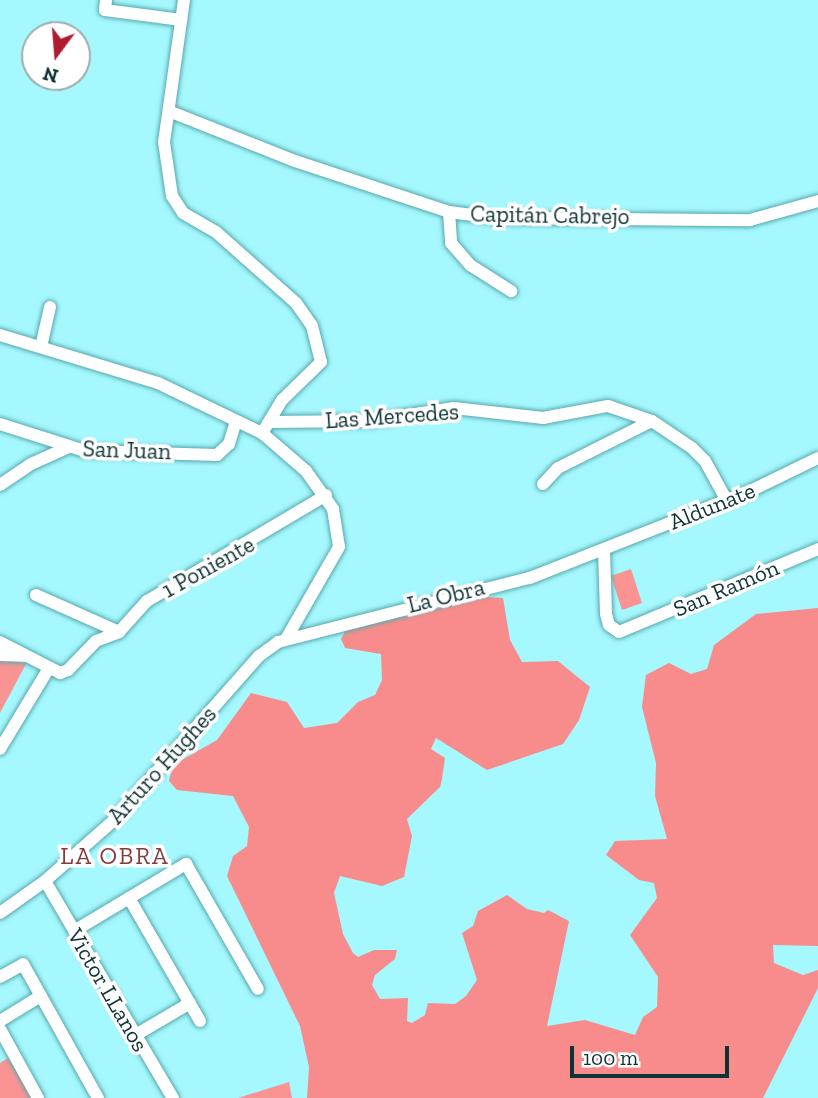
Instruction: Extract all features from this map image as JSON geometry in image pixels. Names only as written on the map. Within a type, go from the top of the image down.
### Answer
[{"type":"street","points":[[184,0],[171,112],[164,142],[177,206],[216,232],[296,303],[312,326],[321,362],[296,384],[262,433]]},
{"type":"street","points":[[106,5],[181,20]]},
{"type":"street","name":"Capitán Cabrejo","points":[[171,112],[295,161],[449,212],[496,218],[750,220],[818,201]]},
{"type":"street","points":[[449,212],[451,243],[470,265],[511,291]]},
{"type":"street","points":[[41,347],[50,307]]},
{"type":"street","points":[[0,335],[146,379],[262,433],[326,495],[338,526],[339,547],[286,639]]},
{"type":"street","name":"Las Mercedes","points":[[270,422],[371,421],[454,408],[543,418],[597,406],[620,408],[652,421],[705,460],[726,499]]},
{"type":"street","name":"San Juan","points":[[0,424],[69,447],[217,455],[229,444],[236,421]]},
{"type":"street","points":[[543,484],[558,468],[652,421]]},
{"type":"street","points":[[0,485],[31,464],[69,447]]},
{"type":"street","name":"Aldunate","points":[[604,550],[818,458]]},
{"type":"street","name":"1 Poniente","points":[[96,641],[119,632],[147,601],[172,585],[263,536],[326,495]]},
{"type":"street","name":"San Ramón","points":[[604,550],[609,625],[619,632],[818,549]]},
{"type":"street","name":"La Obra","points":[[286,639],[530,578],[604,550]]},
{"type":"street","points":[[36,595],[119,632]]},
{"type":"street","name":"1 Poniente","points":[[49,668],[60,673],[68,670],[96,641],[102,624]]},
{"type":"street","name":"Arturo Hughes","points":[[0,913],[45,881],[133,802],[259,656],[286,639]]},
{"type":"street","points":[[0,642],[49,668],[0,749]]},
{"type":"street","points":[[0,655],[26,656]]},
{"type":"street","points":[[74,931],[186,864],[257,989]]},
{"type":"street","name":"Victor LLanos","points":[[45,881],[173,1098]]},
{"type":"street","points":[[129,898],[200,1021]]},
{"type":"street","points":[[0,977],[23,964],[98,1098]]},
{"type":"street","points":[[0,1021],[41,996]]},
{"type":"street","points":[[134,1035],[190,1003]]},
{"type":"street","points":[[0,1029],[38,1098]]},
{"type":"shaded area","points":[[631,569],[642,603],[622,610],[611,576]]},
{"type":"shaded area","points":[[487,597],[503,598],[510,640],[522,662],[558,661],[590,687],[579,720],[563,744],[487,770],[436,738],[431,749],[445,758],[442,779],[440,787],[407,819],[412,836],[404,877],[382,886],[340,876],[334,893],[343,934],[353,953],[358,957],[374,950],[397,950],[395,959],[375,975],[372,985],[380,999],[408,998],[407,1021],[412,1023],[425,1015],[428,1003],[455,1004],[466,996],[477,980],[462,933],[473,926],[478,911],[507,895],[527,909],[544,913],[548,910],[569,921],[547,1026],[585,1020],[635,1035],[643,1017],[657,1007],[658,977],[630,935],[657,898],[654,883],[639,880],[606,855],[615,841],[667,839],[655,796],[656,763],[642,707],[646,675],[669,663],[691,674],[707,669],[714,645],[756,614],[818,608],[818,946],[773,945],[774,963],[803,975],[818,970],[818,988],[763,1098],[307,1098],[309,1067],[300,1026],[227,876],[233,856],[247,846],[249,827],[233,796],[177,790],[169,781],[173,765],[217,740],[251,693],[287,702],[304,728],[337,723],[358,702],[375,695],[382,680],[381,654],[345,648],[341,639],[346,630]]},
{"type":"shaded area","points":[[0,658],[26,664],[0,713]]},
{"type":"shaded area","points":[[8,1058],[35,1098],[0,1098],[0,1063]]},
{"type":"shaded area","points":[[289,1082],[292,1098],[238,1098]]},
{"type":"district","name":"LA OBRA","points":[[115,856]]}]
